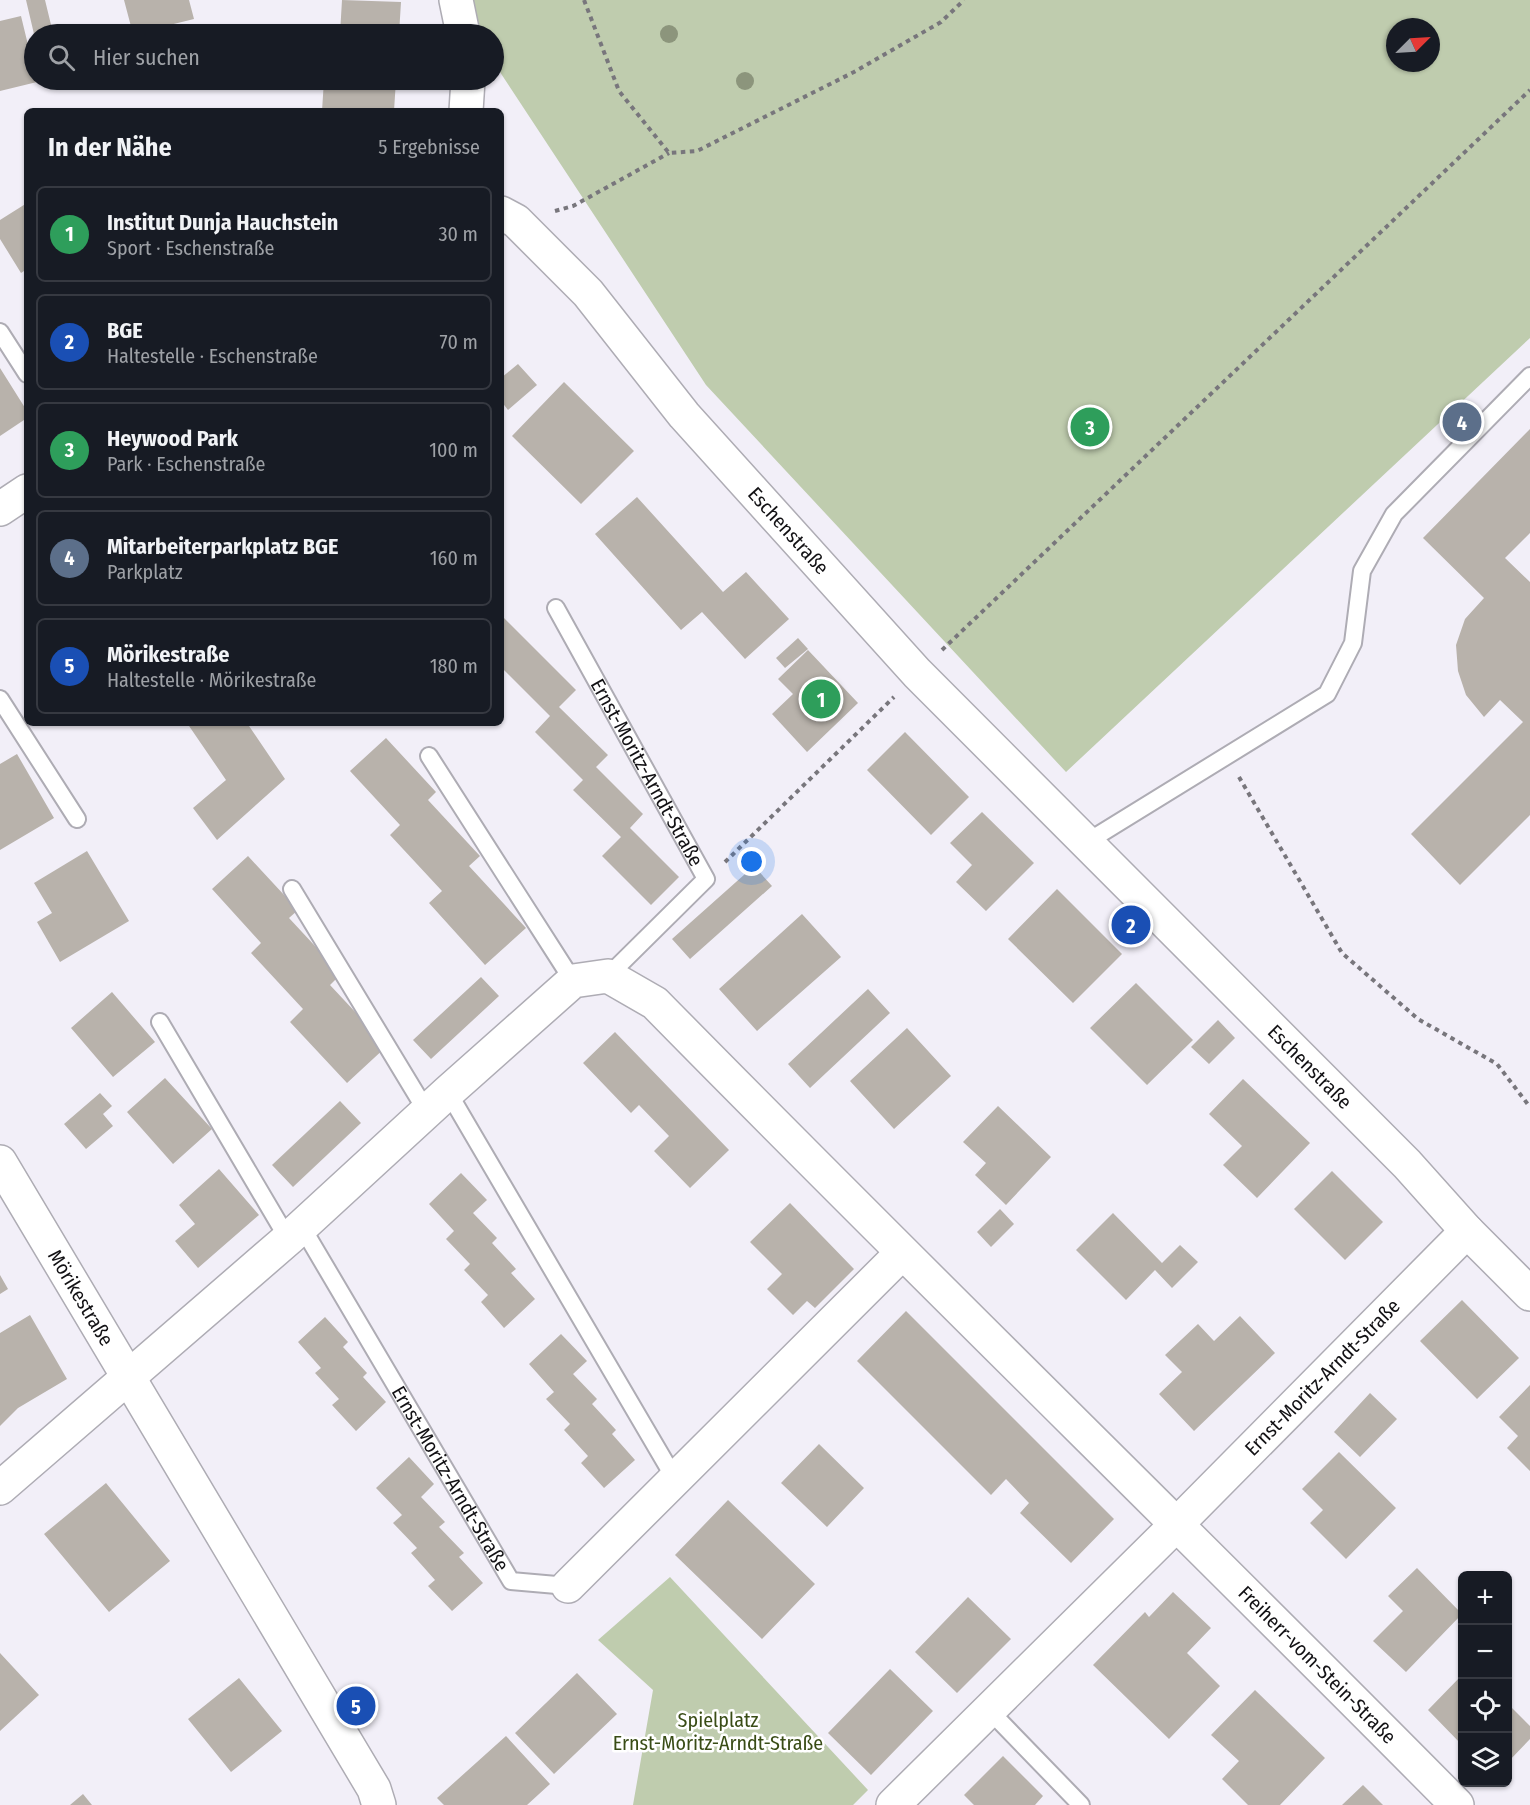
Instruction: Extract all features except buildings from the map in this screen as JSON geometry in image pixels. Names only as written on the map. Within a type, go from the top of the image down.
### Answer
[{"type":"street","points":[[456,0],[461,24]]},
{"type":"street","points":[[466,108],[467,90]]},
{"type":"street","name":"Eschenstraße","points":[[508,217],[588,293],[684,415],[917,673],[1407,1164],[1467,1231],[1530,1294]]},
{"type":"street","points":[[0,509],[24,494]]},
{"type":"street","points":[[0,1488],[295,1233],[573,981],[608,976],[655,1004],[902,1254],[1178,1523]]},
{"type":"street","name":"Mörikestraße","points":[[0,1162],[374,1789],[379,1805]]},
{"type":"street","name":"Ernst-Moritz-Arndt-Straße","points":[[893,1805],[1178,1523],[1467,1231]]},
{"type":"street","name":"Ernst-Moritz-Arndt-Straße","points":[[568,1586],[902,1254]]},
{"type":"street","name":"Freiherr-vom-Stein-Straße","points":[[1178,1523],[1457,1805]]},
{"type":"lane","points":[[0,332],[24,369]]},
{"type":"lane","points":[[1087,842],[1227,758],[1327,694],[1353,643],[1362,572],[1394,514],[1530,376]]},
{"type":"lane","name":"Ernst-Moritz-Arndt-Straße","points":[[556,608],[706,879],[608,976]]},
{"type":"lane","points":[[0,699],[77,819]]},
{"type":"lane","points":[[429,756],[573,981]]},
{"type":"lane","points":[[292,889],[437,1102],[675,1479]]},
{"type":"lane","name":"Ernst-Moritz-Arndt-Straße","points":[[160,1022],[295,1233],[511,1581],[568,1586]]},
{"type":"lane","points":[[988,1710],[1081,1805]]},
{"type":"path","points":[[584,0],[619,92],[669,153]]},
{"type":"path","points":[[508,217],[573,206],[669,153],[697,151],[854,72],[941,22],[964,0]]},
{"type":"path","points":[[706,879],[917,673],[1530,90]]},
{"type":"path","points":[[1227,758],[1342,953],[1418,1019],[1497,1064],[1530,1107]]},
{"type":"green space","points":[[473,0],[1530,0],[1530,338],[1066,772],[706,385],[504,78],[504,24],[478,24]]},
{"type":"green space","name":"Spielplatz Ernst-Moritz-Arndt-Straße","points":[[670,1577],[868,1790],[853,1805],[633,1805],[653,1690],[598,1640]]},
{"type":"place","name":"Mitarbeiterparkplatz BGE","points":[[1462,422]]},
{"type":"place","name":"Heywood Park","points":[[1090,427]]},
{"type":"place","name":"Institut Dunja Hauchstein","points":[[821,699]]},
{"type":"place","name":"BGE","points":[[1131,925]]},
{"type":"place","name":"Mörikestraße","points":[[356,1706]]}]
